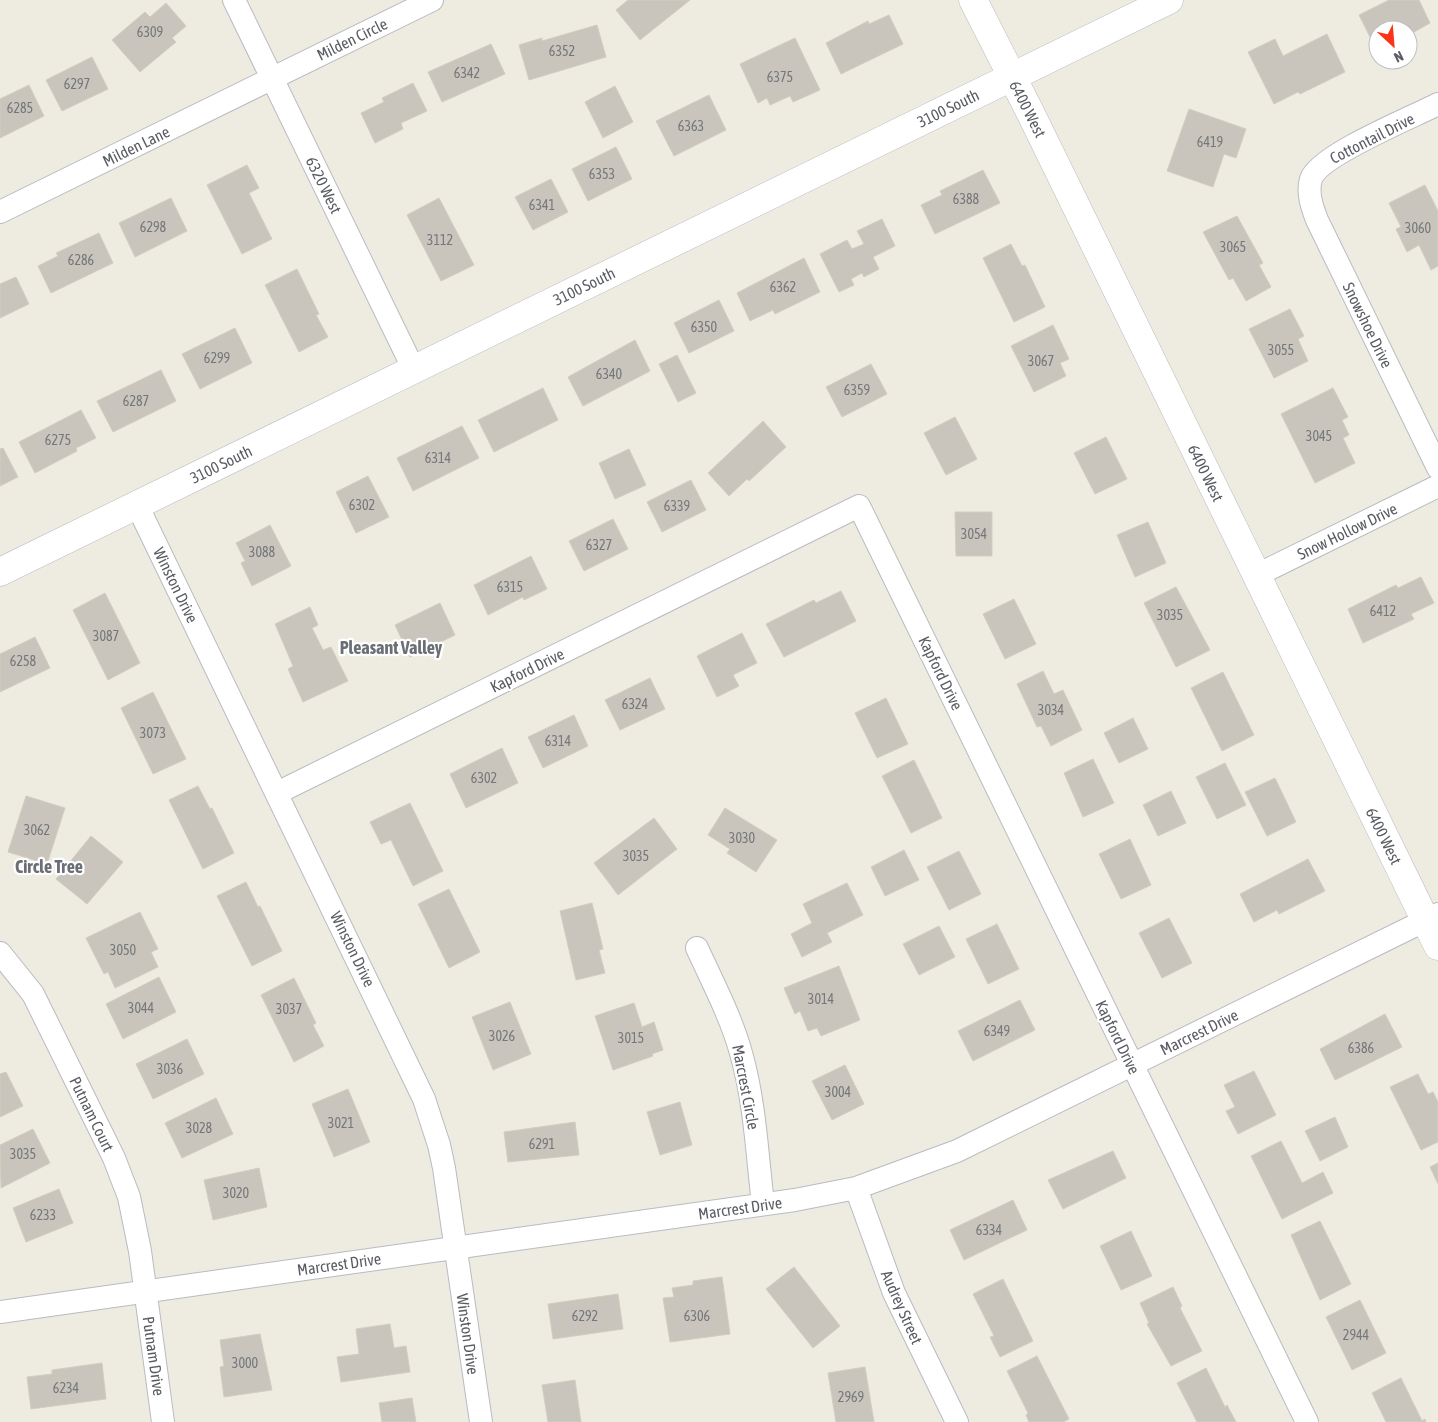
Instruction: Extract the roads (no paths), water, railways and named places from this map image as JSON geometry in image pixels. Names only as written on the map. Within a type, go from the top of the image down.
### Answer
[{"type":"main road","name":"6400 West","points":[[973,0],[1257,575],[1432,917],[1438,946]]},
{"type":"main road","name":"3100 South","points":[[0,572],[1169,0]]},
{"type":"street","name":"6320 West","points":[[234,0],[414,370]]},
{"type":"street","name":"Milden Circle","points":[[272,78],[432,0]]},
{"type":"street","name":"Milden Lane","points":[[0,212],[272,78]]},
{"type":"street","name":"Cottontail Drive","points":[[1311,178],[1318,169],[1338,153],[1438,104]]},
{"type":"street","name":"Snowshoe Drive","points":[[1311,178],[1310,199],[1317,220],[1438,468]]},
{"type":"street","name":"Snow Hollow Drive","points":[[1257,575],[1438,486]]},
{"type":"street","name":"Winston Drive","points":[[137,505],[424,1098],[439,1145],[456,1247],[481,1422]]},
{"type":"street","name":"Kapford Drive","points":[[278,793],[859,506],[1307,1422]]},
{"type":"street","name":"Marcrest Drive","points":[[0,1312],[827,1195],[856,1188],[957,1151],[1432,917]]},
{"type":"street","name":"Marcrest Circle","points":[[697,948],[727,1014],[742,1054],[750,1091],[763,1204]]},
{"type":"street","name":"Putnam Court","points":[[0,953],[33,994],[114,1158],[129,1197],[146,1291]]},
{"type":"street","name":"Audrey Street","points":[[856,1188],[894,1293],[957,1422]]},
{"type":"street","name":"Putnam Drive","points":[[146,1291],[163,1422]]},
{"type":"district","name":"Pleasant Valley","points":[[391,648]]},
{"type":"district","name":"Circle Tree","points":[[49,867]]}]
